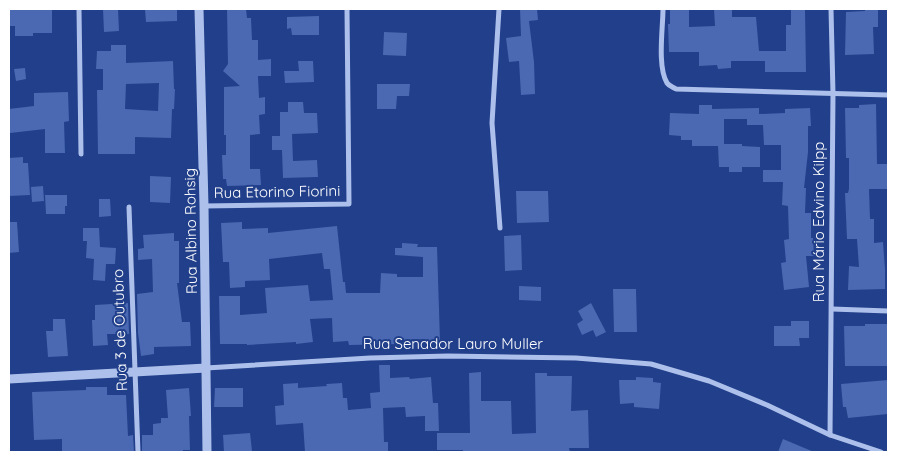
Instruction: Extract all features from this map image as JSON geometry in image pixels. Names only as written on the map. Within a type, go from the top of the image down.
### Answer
[{"type":"street","points":[[79,9],[81,154]]},
{"type":"street","name":"Rua Albino Rohsig","points":[[199,9],[207,452]]},
{"type":"street","name":"Rua Etorino Fiorini","points":[[204,206],[349,204],[347,9]]},
{"type":"street","points":[[498,9],[492,123],[500,228]]},
{"type":"street","points":[[663,9],[662,64],[668,85],[676,89],[888,95]]},
{"type":"street","name":"Rua Mário Edvino Kilpp","points":[[830,435],[833,94],[831,9]]},
{"type":"street","name":"Rua 3 de Outubro","points":[[129,207],[138,452]]},
{"type":"street","points":[[832,309],[888,311]]},
{"type":"street","name":"Rua Senador Lauro Muller","points":[[9,379],[370,358],[448,356],[576,358],[651,364],[710,381],[767,405],[830,435],[881,452]]},
{"type":"building","points":[[9,9],[52,10],[52,33],[33,33],[33,36],[15,36],[15,26],[9,26]]},
{"type":"building","points":[[103,9],[118,9],[119,31],[104,32]]},
{"type":"building","points":[[145,9],[177,9],[177,21],[146,22]]},
{"type":"building","points":[[227,9],[246,9],[247,18],[251,18],[252,40],[258,40],[258,60],[271,59],[271,76],[258,76],[259,98],[265,97],[265,114],[259,115],[260,134],[250,135],[250,169],[260,169],[261,185],[227,186],[226,179],[223,179],[222,155],[226,155],[224,87],[240,86],[223,71],[228,64]]},
{"type":"building","points":[[520,9],[537,9],[538,20],[529,21],[534,62],[535,94],[521,95],[519,61],[509,62],[506,38],[521,36]]},
{"type":"building","points":[[670,9],[689,9],[689,27],[715,26],[714,9],[732,9],[732,17],[756,17],[759,51],[786,51],[786,25],[791,25],[791,9],[805,9],[806,72],[765,72],[765,61],[731,61],[731,68],[718,69],[717,65],[699,66],[699,52],[669,52],[668,24],[670,24]]},
{"type":"building","points":[[865,9],[878,9],[878,27],[873,27],[874,54],[845,55],[846,12],[865,11]]},
{"type":"building","points":[[319,16],[319,35],[292,35],[291,28],[287,29],[287,17]]},
{"type":"building","points":[[384,32],[407,33],[406,56],[383,55]]},
{"type":"building","points":[[111,45],[126,45],[126,63],[173,61],[175,89],[171,138],[135,137],[135,154],[98,154],[97,90],[103,90],[103,69],[96,69],[97,51],[111,51]],"holes":[[[159,83],[158,111],[125,109],[126,84]]]},
{"type":"building","points":[[298,61],[313,61],[314,82],[285,83],[284,71],[299,71]]},
{"type":"building","points":[[25,68],[26,79],[16,81],[14,69]]},
{"type":"building","points":[[377,84],[410,84],[409,96],[397,96],[396,109],[377,109]]},
{"type":"building","points":[[68,92],[69,121],[64,122],[65,153],[45,153],[45,129],[10,133],[9,109],[34,106],[34,93]]},
{"type":"building","points":[[288,102],[303,102],[304,113],[317,113],[318,133],[292,134],[293,161],[317,160],[318,177],[283,178],[282,150],[272,150],[272,136],[280,136],[280,112],[288,112]]},
{"type":"building","points":[[876,104],[877,164],[888,164],[888,189],[869,189],[870,219],[874,219],[874,243],[883,242],[885,289],[848,290],[849,266],[859,267],[857,239],[847,239],[845,193],[848,193],[849,189],[849,158],[846,158],[845,108],[859,108],[859,105]]},
{"type":"building","points":[[699,105],[712,105],[712,109],[759,108],[759,114],[785,113],[785,109],[810,108],[811,126],[808,126],[808,152],[804,188],[806,188],[805,213],[811,213],[811,238],[813,238],[814,256],[806,256],[809,287],[784,290],[781,263],[786,262],[784,240],[789,239],[788,206],[782,205],[783,182],[763,182],[763,170],[781,170],[781,145],[764,145],[763,125],[747,125],[747,119],[724,119],[724,144],[760,147],[760,167],[742,167],[742,172],[729,172],[729,167],[719,167],[718,146],[692,146],[692,140],[681,140],[681,136],[669,135],[670,113],[699,114]]},
{"type":"building","points":[[23,157],[23,163],[28,163],[30,195],[9,196],[9,158]]},
{"type":"building","points":[[150,176],[171,177],[170,203],[150,202]]},
{"type":"building","points":[[43,186],[44,201],[32,202],[31,187]]},
{"type":"building","points":[[516,191],[548,191],[549,222],[517,223]]},
{"type":"building","points":[[45,195],[67,195],[65,214],[46,214]]},
{"type":"building","points":[[99,199],[110,199],[111,216],[99,217]]},
{"type":"building","points":[[9,222],[17,222],[19,252],[9,253]]},
{"type":"building","points":[[242,222],[242,229],[268,228],[268,233],[337,226],[343,282],[345,282],[346,293],[380,293],[381,273],[397,274],[397,277],[423,277],[423,257],[395,255],[395,248],[402,248],[402,243],[418,244],[417,247],[437,247],[440,341],[425,342],[425,339],[399,340],[399,344],[349,345],[348,341],[333,342],[332,318],[310,319],[313,342],[296,344],[296,342],[247,345],[220,344],[219,296],[240,296],[240,315],[267,313],[265,288],[308,285],[310,301],[333,300],[330,269],[324,269],[322,253],[269,259],[270,280],[245,281],[245,287],[230,288],[229,262],[223,262],[221,223]]},
{"type":"building","points":[[83,228],[99,228],[100,247],[116,248],[115,264],[106,264],[105,281],[93,280],[94,259],[86,258],[87,241],[83,241]]},
{"type":"building","points":[[174,233],[174,241],[179,241],[179,283],[177,283],[182,322],[190,322],[191,346],[154,347],[154,354],[141,356],[138,333],[137,294],[153,292],[152,259],[138,260],[138,249],[144,248],[143,235]]},
{"type":"building","points":[[521,235],[522,270],[505,271],[504,236]]},
{"type":"building","points":[[519,286],[541,287],[541,301],[519,300]]},
{"type":"building","points":[[613,289],[636,289],[637,332],[614,332]]},
{"type":"building","points":[[128,303],[129,334],[107,334],[108,345],[93,346],[92,320],[95,320],[95,305]]},
{"type":"building","points":[[591,303],[606,332],[596,337],[593,330],[582,335],[577,324],[583,320],[578,311]]},
{"type":"building","points":[[53,319],[65,319],[68,356],[48,357],[46,331],[53,331]]},
{"type":"building","points":[[791,321],[809,321],[809,338],[799,338],[800,346],[774,346],[774,326],[791,326]]},
{"type":"building","points":[[865,324],[888,324],[888,366],[845,366],[844,326],[865,326]]},
{"type":"building","points":[[379,365],[390,365],[390,378],[431,377],[433,403],[438,403],[439,431],[425,431],[425,416],[406,417],[405,407],[383,408],[384,442],[388,442],[388,452],[305,452],[303,423],[276,425],[275,406],[284,405],[283,384],[298,383],[298,388],[342,383],[343,398],[347,398],[348,410],[371,408],[370,393],[380,392]]},
{"type":"building","points":[[481,372],[481,401],[511,401],[512,434],[536,433],[535,373],[547,373],[547,376],[572,376],[571,411],[588,410],[589,448],[569,448],[570,452],[463,452],[463,450],[437,450],[437,433],[470,433],[469,373]]},
{"type":"building","points":[[636,377],[653,378],[653,382],[661,383],[659,409],[634,407],[634,403],[620,404],[619,380],[636,380]]},
{"type":"building","points":[[888,380],[888,414],[848,418],[846,407],[843,407],[841,384]]},
{"type":"building","points":[[86,387],[107,387],[107,395],[126,395],[128,436],[133,435],[134,452],[62,452],[62,439],[34,440],[32,392],[86,390]]},
{"type":"building","points":[[189,388],[191,416],[189,416],[190,450],[183,450],[183,452],[142,452],[142,435],[153,435],[153,424],[161,423],[161,418],[168,418],[166,390]]},
{"type":"building","points":[[215,388],[243,388],[243,407],[214,407]]},
{"type":"building","points":[[250,433],[252,451],[224,452],[223,435]]},
{"type":"building","points":[[783,439],[814,452],[778,452]]}]
